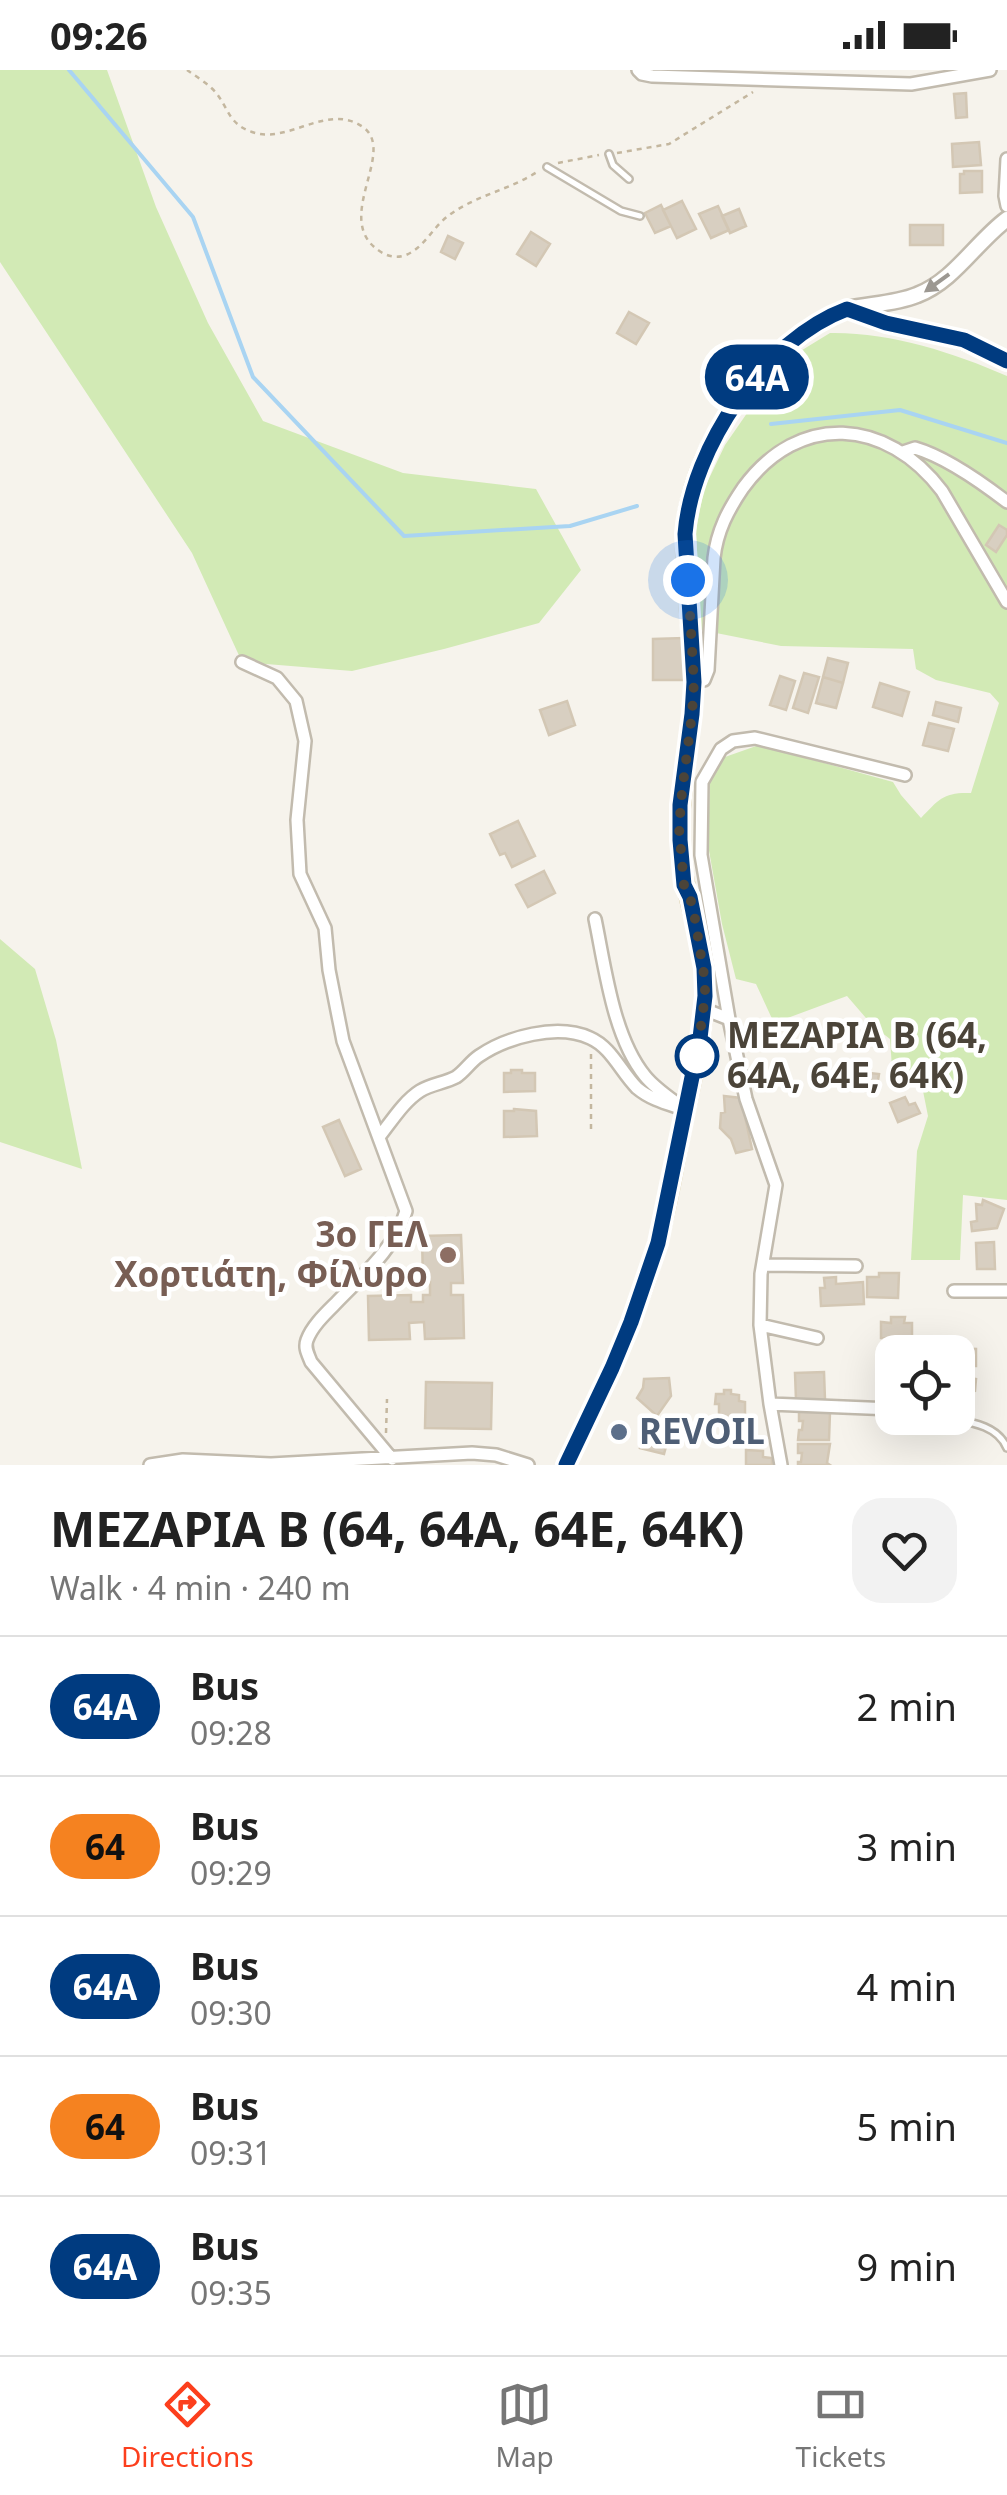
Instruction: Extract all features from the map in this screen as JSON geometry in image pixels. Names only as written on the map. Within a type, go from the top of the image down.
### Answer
[{"type":"main road","points":[[566,1465],[612,1368],[646,1280],[666,1207],[704,1009],[702,950],[684,885],[680,840],[680,805],[694,682],[685,534],[696,476],[720,428],[768,364],[804,331],[847,309]]},
{"type":"street","points":[[638,70],[648,76],[766,80],[821,76],[921,84],[990,70]]},
{"type":"street","points":[[1007,158],[1007,206]]},
{"type":"street","points":[[847,309],[903,300],[931,288],[1007,219]]},
{"type":"street","points":[[847,309],[886,323],[964,340],[1007,361]]},
{"type":"street","points":[[694,682],[706,677],[714,558],[718,534],[728,511],[760,467],[790,445],[812,436],[860,435],[903,452],[942,491],[1007,602]]},
{"type":"street","points":[[903,452],[915,448],[929,453],[1007,502]]},
{"type":"street","points":[[242,662],[277,678],[296,702],[305,741],[296,820],[300,874],[325,928],[343,1042],[406,1210],[401,1229],[326,1313],[309,1335],[306,1349],[311,1362],[380,1445],[385,1461]]},
{"type":"street","points":[[781,1465],[760,1325],[763,1266],[776,1185],[746,1100],[729,1019],[701,855],[702,782],[721,749],[733,740],[755,738],[905,775]]},
{"type":"street","points":[[595,919],[629,1051],[656,1088],[686,1110]]},
{"type":"street","points":[[704,1009],[729,1019]]},
{"type":"street","points":[[379,1137],[416,1094],[458,1076],[490,1050],[544,1033],[590,1038],[607,1050],[637,1087],[656,1100],[686,1110]]},
{"type":"street","points":[[763,1266],[856,1266]]},
{"type":"street","points":[[954,1291],[1007,1291]]},
{"type":"street","points":[[760,1325],[817,1338]]},
{"type":"street","points":[[770,1404],[875,1409]]},
{"type":"street","points":[[150,1465],[183,1460],[271,1464],[385,1461],[458,1453],[484,1453],[528,1465]]},
{"type":"lane","points":[[609,154],[613,165],[629,178]]},
{"type":"lane","points":[[547,166],[621,211],[640,216]]},
{"type":"lane","points":[[975,1424],[1004,1440],[1007,1448]]},
{"type":"path","points":[[187,70],[216,93],[230,118],[250,132],[271,136],[334,119],[365,128],[372,135],[374,153],[362,201],[362,220],[372,246],[390,256],[412,251],[456,211],[547,166],[669,144],[762,88],[766,80]]},
{"type":"path","points":[[590,1038],[591,1130]]},
{"type":"path","points":[[380,1445],[386,1436],[387,1399]]},
{"type":"green space","points":[[0,70],[107,70],[156,207],[208,323],[263,421],[403,473],[536,489],[581,570],[539,623],[352,671],[242,662],[192,553],[0,262]]},
{"type":"green space","points":[[830,333],[920,345],[1007,376],[1007,1200],[963,1195],[960,1260],[911,1260],[917,1151],[928,1116],[923,1091],[892,1068],[890,1039],[847,996],[774,1023],[756,984],[736,979],[708,845],[710,780],[725,757],[759,745],[893,782],[921,818],[943,798],[971,793],[999,703],[990,693],[936,680],[916,669],[913,649],[781,646],[701,630],[696,530],[704,489],[725,445],[752,406],[794,355]]},
{"type":"green space","points":[[0,939],[35,969],[56,1040],[82,1169],[0,1142]]},
{"type":"building","points":[[966,93],[967,117],[956,118],[954,94]]},
{"type":"building","points":[[979,142],[981,165],[953,167],[952,144]]},
{"type":"building","points":[[982,171],[982,192],[960,193],[960,174]]},
{"type":"building","points":[[682,201],[696,229],[677,238],[663,210]]},
{"type":"building","points":[[661,205],[671,226],[655,233],[645,213]]},
{"type":"building","points":[[718,206],[729,230],[711,238],[699,214]]},
{"type":"building","points":[[739,209],[746,226],[730,233],[722,216]]},
{"type":"building","points":[[910,225],[943,225],[943,245],[910,245]]},
{"type":"building","points":[[531,232],[550,244],[536,266],[517,254]]},
{"type":"building","points":[[448,236],[463,243],[455,259],[441,252]]},
{"type":"building","points":[[629,312],[649,323],[636,344],[617,333]]},
{"type":"building","points":[[999,525],[1007,530],[1007,535],[996,552],[986,545]]},
{"type":"building","points":[[684,638],[685,680],[653,680],[653,639]]},
{"type":"building","points":[[828,658],[848,663],[843,683],[823,677]]},
{"type":"building","points":[[804,673],[819,677],[808,713],[793,708]]},
{"type":"building","points":[[780,676],[795,681],[786,710],[770,705]]},
{"type":"building","points":[[823,677],[843,683],[836,708],[816,703]]},
{"type":"building","points":[[880,683],[909,692],[902,716],[873,707]]},
{"type":"building","points":[[567,701],[575,725],[549,735],[540,710]]},
{"type":"building","points":[[936,702],[961,708],[958,722],[933,715]]},
{"type":"building","points":[[929,723],[954,729],[948,751],[923,745]]},
{"type":"building","points":[[518,821],[535,856],[512,867],[505,853],[500,855],[490,834]]},
{"type":"building","points":[[544,871],[555,893],[528,907],[516,885]]},
{"type":"building","points":[[852,1071],[879,1074],[876,1093],[849,1088]]},
{"type":"building","points":[[504,1073],[535,1073],[535,1091],[504,1092]]},
{"type":"building","points":[[724,1096],[741,1098],[752,1149],[736,1153],[731,1139],[720,1128]]},
{"type":"building","points":[[905,1097],[909,1105],[915,1103],[920,1113],[898,1122],[890,1103]]},
{"type":"building","points":[[504,1111],[536,1111],[537,1136],[504,1137]]},
{"type":"building","points":[[339,1120],[361,1169],[345,1176],[323,1127]]},
{"type":"building","points":[[983,1200],[1004,1209],[997,1228],[972,1231],[971,1222],[977,1221],[976,1204],[982,1205]]},
{"type":"building","points":[[461,1235],[463,1283],[451,1283],[451,1295],[463,1295],[464,1338],[425,1339],[424,1322],[409,1323],[410,1339],[369,1340],[368,1296],[411,1295],[411,1302],[423,1302],[423,1295],[430,1295],[430,1282],[423,1282],[422,1236]]},
{"type":"building","points":[[994,1242],[995,1269],[977,1269],[976,1243]]},
{"type":"building","points":[[879,1273],[899,1273],[898,1298],[867,1297],[867,1277],[879,1277]]},
{"type":"building","points":[[836,1277],[836,1284],[863,1282],[864,1304],[821,1306],[824,1278]]},
{"type":"building","points":[[891,1317],[905,1317],[904,1323],[912,1323],[912,1335],[881,1335],[881,1322],[891,1323]]},
{"type":"building","points":[[824,1372],[825,1400],[796,1400],[795,1373]]},
{"type":"building","points":[[669,1378],[671,1396],[657,1416],[637,1398],[644,1379]]},
{"type":"building","points":[[426,1382],[492,1383],[491,1429],[425,1428]]},
{"type":"building","points":[[724,1390],[731,1390],[731,1394],[739,1395],[739,1401],[745,1402],[745,1417],[719,1419],[716,1394],[724,1394]]},
{"type":"building","points":[[799,1411],[830,1412],[829,1440],[798,1440],[803,1421],[799,1421]]},
{"type":"building","points":[[647,1422],[671,1428],[664,1454],[640,1448]]},
{"type":"building","points":[[798,1444],[830,1444],[830,1465],[798,1465],[802,1453],[798,1453]]},
{"type":"building","points":[[746,1450],[763,1451],[763,1457],[772,1458],[772,1465],[746,1465]]},
{"type":"waterway","points":[[69,70],[193,217],[253,377],[404,536],[570,526],[637,506]]},
{"type":"waterway","points":[[771,424],[900,410],[1007,443]]},
{"type":"bus line","name":"64Α","points":[[566,1465],[612,1368],[658,1243],[700,1038],[704,968],[690,897],[684,885],[679,828],[694,682],[685,534],[696,476],[720,428],[768,364],[804,331],[847,309],[867,318],[964,340],[1007,361]]},
{"type":"place","name":"ΜΕΖΑΡΙΑ B (64, 64Α, 64Ε, 64Κ)","points":[[697,1056]]},
{"type":"place","name":"3ο ΓΕΛ Χορτιάτη, Φίλυρο","points":[[448,1255]]},
{"type":"place","name":"REVOIL","points":[[619,1432]]},
{"type":"route","points":[[688,580],[694,682],[679,828],[684,885],[702,950],[705,981],[697,1056]]}]
